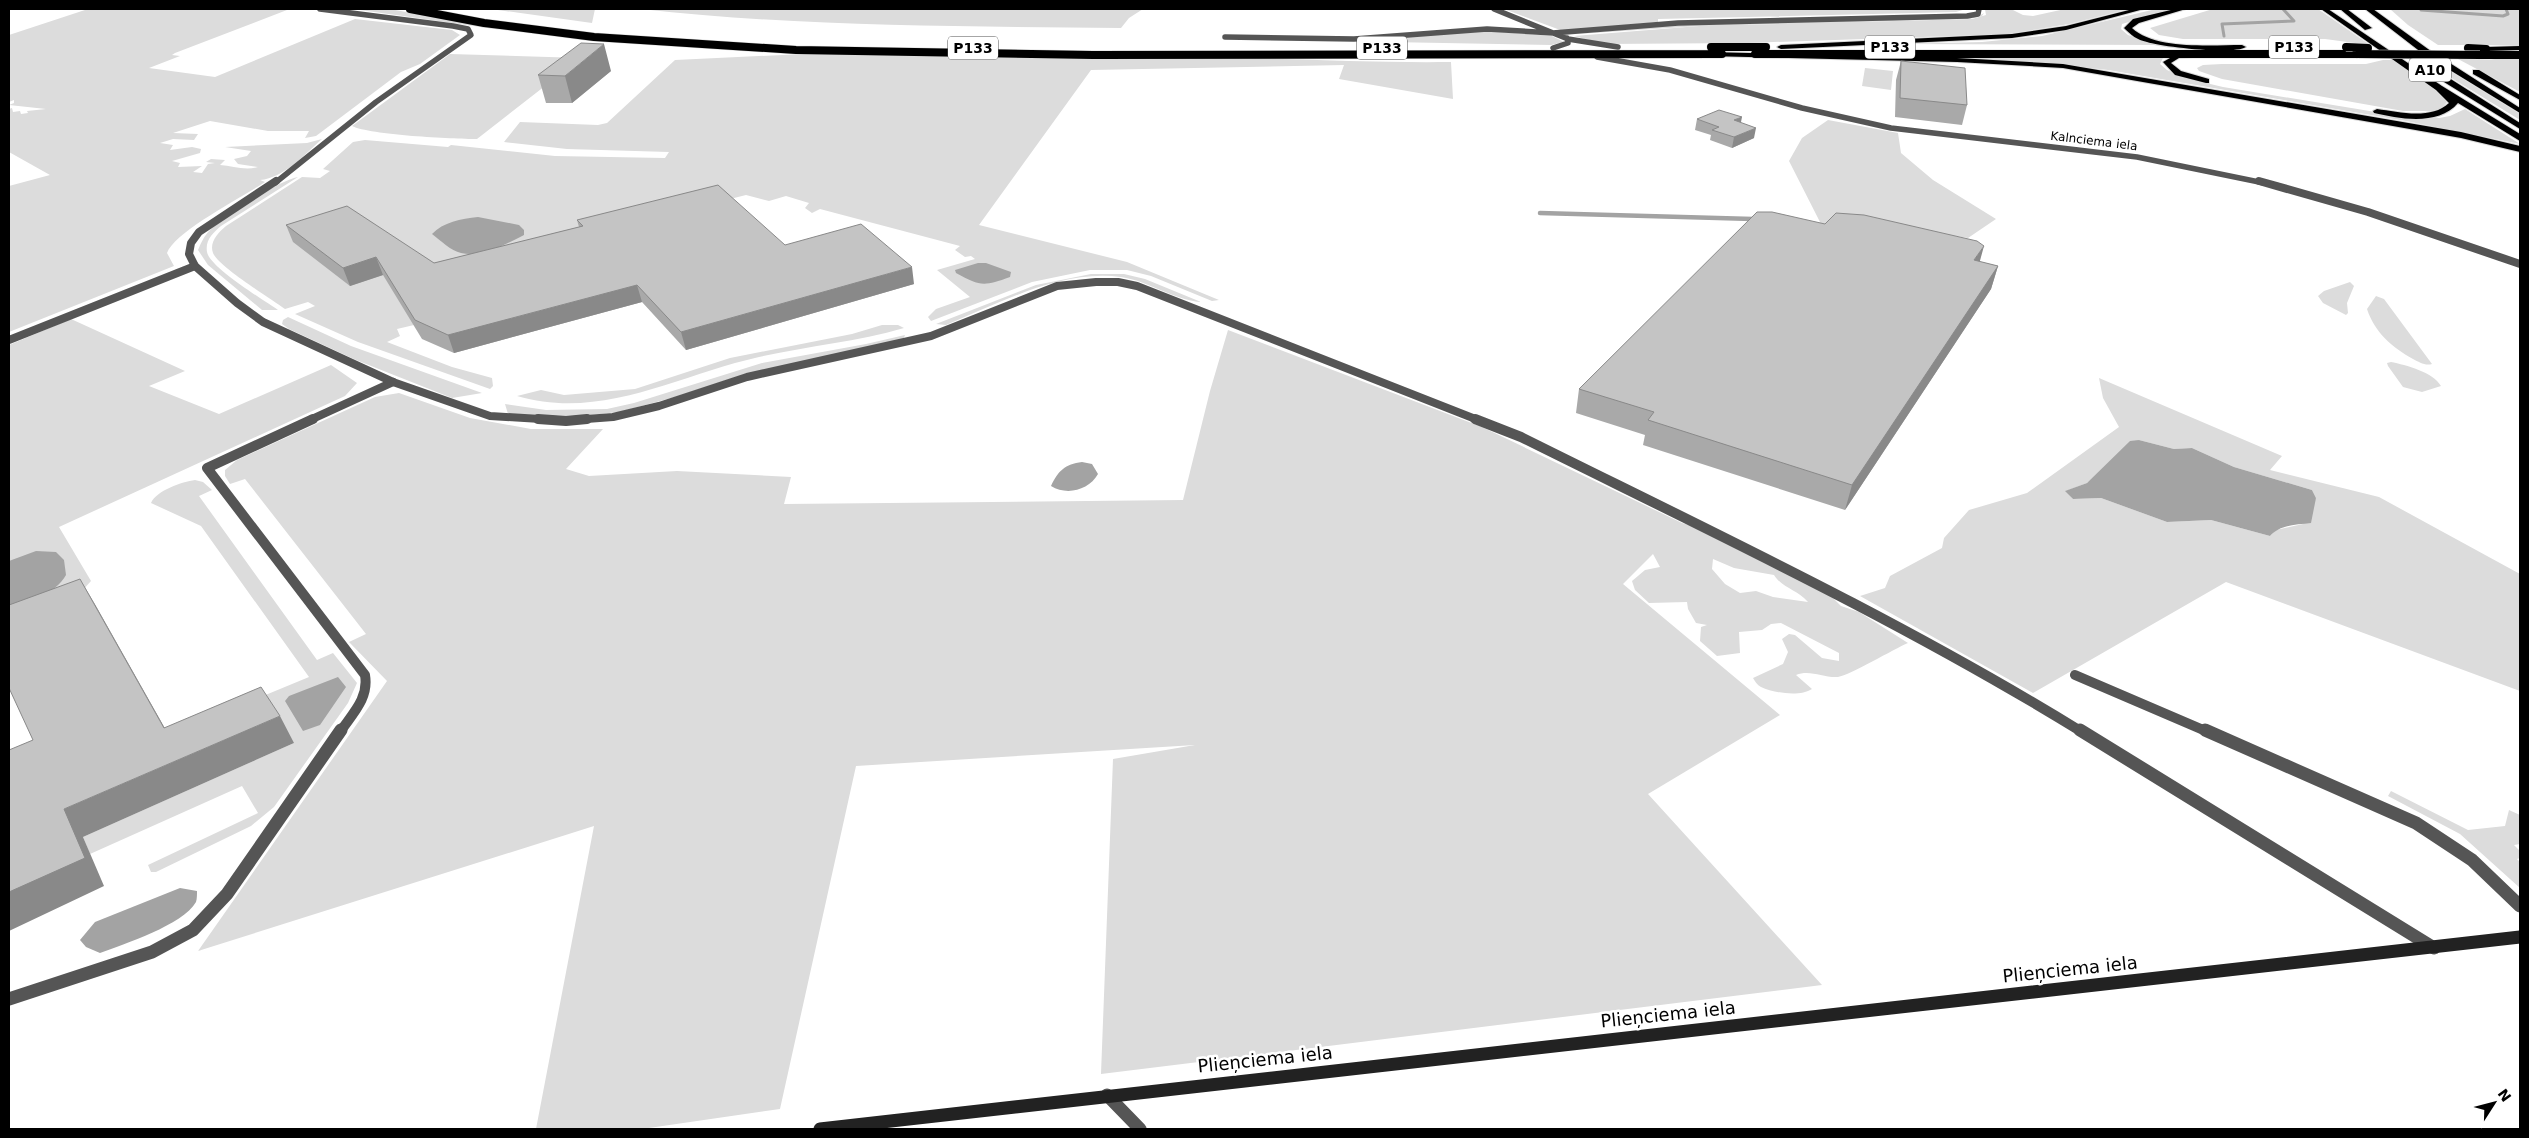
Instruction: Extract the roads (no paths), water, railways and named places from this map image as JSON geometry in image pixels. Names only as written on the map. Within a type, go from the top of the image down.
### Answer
[{"type":"highway","points":[[1781,47],[2012,36],[2066,28],[2140,9]]},
{"type":"highway","points":[[2182,9],[2136,21],[2128,28],[2133,34],[2140,37],[2169,44],[2242,47]]},
{"type":"highway","points":[[2324,9],[2439,88],[2520,138]]},
{"type":"highway","name":"A10","points":[[2343,9],[2401,52],[2520,127]]},
{"type":"highway","name":"A10","points":[[2369,9],[2425,51],[2520,111]]},
{"type":"highway","points":[[2384,10],[2441,52],[2494,84],[2520,97]]},
{"type":"highway","points":[[2486,49],[2520,49]]},
{"type":"highway","points":[[2219,53],[2177,56],[2169,60],[2167,64],[2184,75],[2220,84],[2407,115],[2431,115],[2450,109],[2454,103],[2439,88]]},
{"type":"highway","points":[[1709,54],[1957,60],[2063,66],[2452,133],[2520,149]]},
{"type":"main road","name":"P133","points":[[410,9],[484,23],[594,37],[705,46],[796,50],[1029,54],[2219,53],[2520,55]]},
{"type":"main road","name":"P133","points":[[452,9],[538,24],[604,32],[812,45],[1041,49],[1618,47],[2486,49]]},
{"type":"main road","name":"Plieņciema iela","points":[[820,1129],[2520,937]]},
{"type":"street","points":[[320,9],[464,28],[471,32],[471,36],[376,102],[286,175],[199,232],[190,243],[189,254],[195,266],[237,303],[263,322],[287,335],[393,382],[490,416],[566,421],[613,417],[659,406],[747,377],[932,336],[1057,286],[1096,282],[1118,282],[1138,286],[1232,325],[1522,437],[1838,594],[2022,695],[2434,948]]},
{"type":"street","points":[[1494,9],[1519,17],[1567,38],[1588,44],[1618,47]]},
{"type":"street","points":[[1225,37],[1354,39],[1487,29],[1554,33],[1694,23],[1967,16],[1978,14],[1979,9]]},
{"type":"street","points":[[1553,48],[1568,43],[1567,38]]},
{"type":"street","name":"Kalnciema iela","points":[[1570,54],[1659,66],[1787,104],[1876,126],[1906,131],[2104,152],[2255,180],[2309,194],[2520,264]]},
{"type":"street","name":"Kalnciema iela","points":[[1648,54],[1641,57],[1659,66]]},
{"type":"street","points":[[9,340],[195,266]]},
{"type":"street","points":[[9,999],[152,952],[193,930],[227,894],[362,700],[367,687],[365,675],[207,468],[393,382]]},
{"type":"street","points":[[2075,675],[2410,820],[2459,850],[2520,906]]},
{"type":"street","points":[[1107,1096],[1140,1129]]},
{"type":"waterway","points":[[2224,36],[2222,24],[2294,21],[2283,9]]},
{"type":"waterway","points":[[2421,10],[2503,16],[2508,14],[2506,9]]},
{"type":"waterway","points":[[1540,213],[1753,219]]}]
